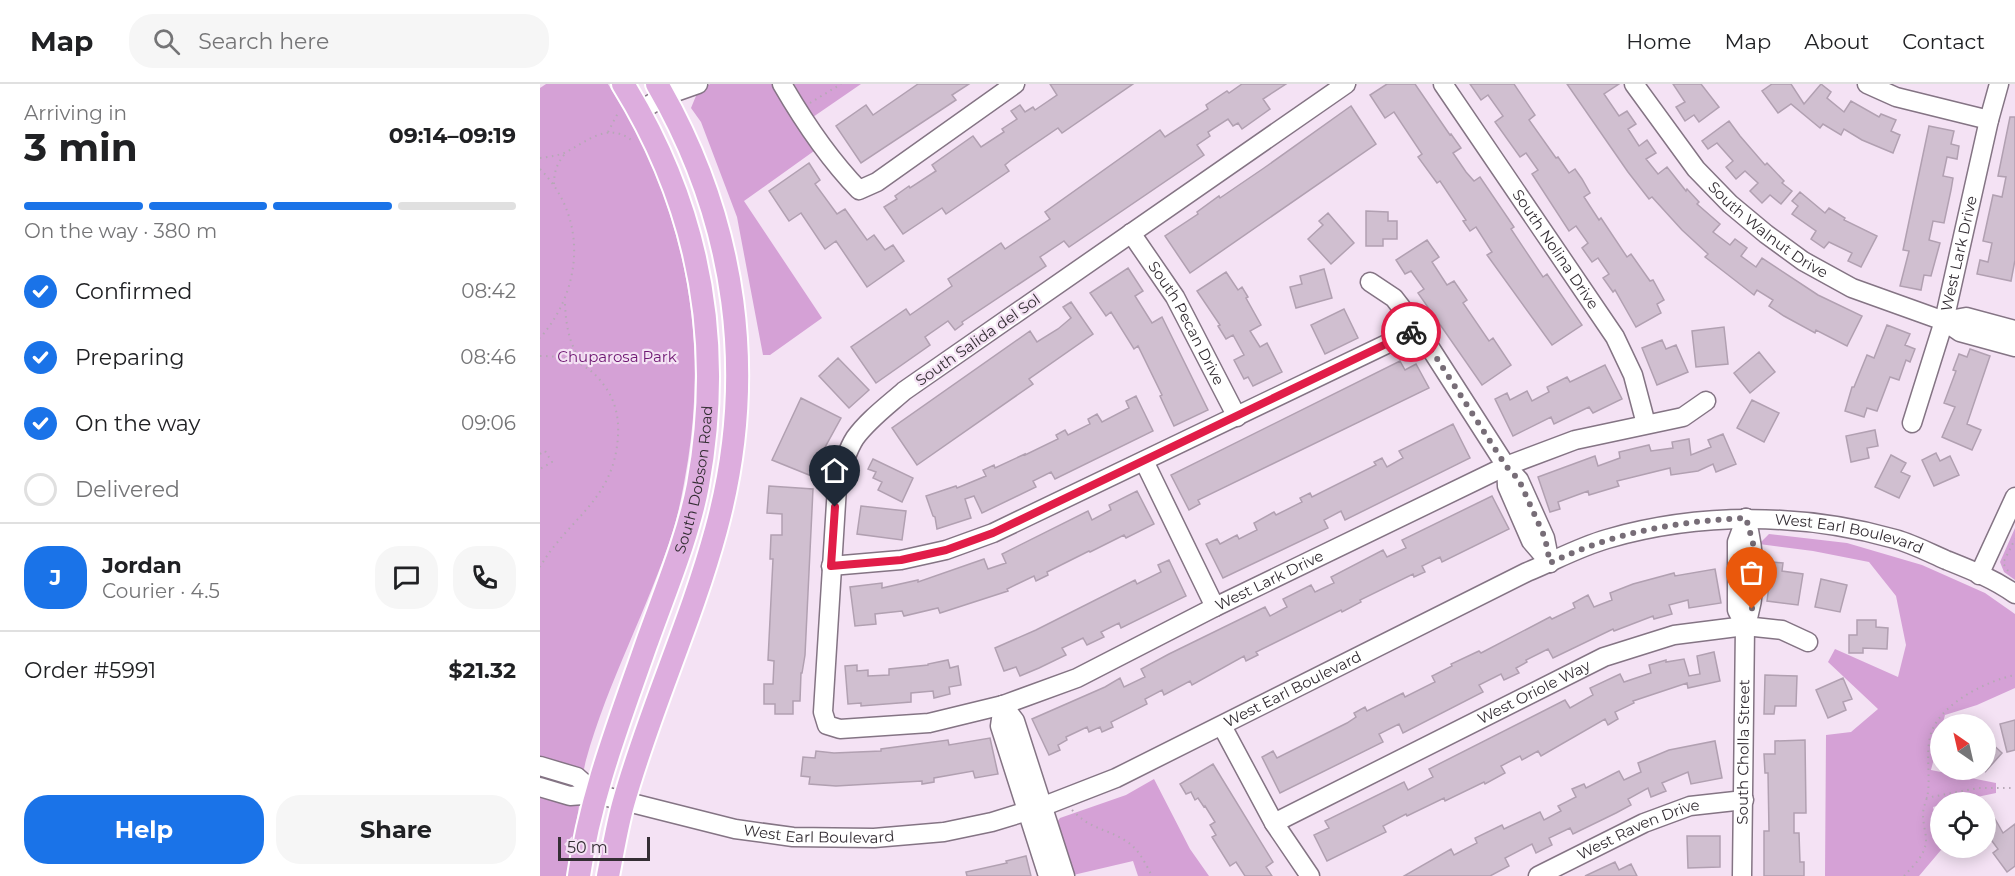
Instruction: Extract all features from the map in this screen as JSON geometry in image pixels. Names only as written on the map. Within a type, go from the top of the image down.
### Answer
[{"type":"main road","name":"South Dobson Road","points":[[579,876],[596,794],[614,735],[685,533],[698,487],[708,404],[709,361],[706,316],[690,232],[675,190],[629,111],[623,84]]},
{"type":"main road","name":"South Dobson Road","points":[[608,876],[624,801],[715,532],[728,484],[738,393],[735,312],[719,230],[666,88]]},
{"type":"street","points":[[629,111],[666,88],[698,84]]},
{"type":"street","points":[[782,84],[796,109],[836,166],[859,190],[877,182],[1016,84]]},
{"type":"street","name":"South Salida del Sol","points":[[826,725],[823,712],[837,487],[843,465],[855,438],[876,415],[904,392],[1346,84]]},
{"type":"street","name":"South Nolina Drive","points":[[1443,84],[1615,337],[1632,375],[1646,424]]},
{"type":"street","name":"South Walnut Drive","points":[[1634,84],[1696,169],[1730,204],[1803,261],[1852,288],[1944,321],[1960,332],[2015,347]]},
{"type":"street","points":[[1867,84],[1896,97],[1989,120]]},
{"type":"street","name":"West Lark Drive","points":[[1912,423],[1944,321],[1999,84]]},
{"type":"street","name":"South Pecan Drive","points":[[1131,233],[1175,297],[1237,417]]},
{"type":"street","points":[[1370,282],[1394,298],[1418,329],[1506,466],[1507,486],[1531,541],[1550,563]]},
{"type":"street","name":"South Walnut Drive","points":[[1944,321],[1966,317],[2015,330]]},
{"type":"street","points":[[831,566],[901,560],[946,550],[993,533],[1418,329]]},
{"type":"street","name":"West Lark Drive","points":[[826,725],[840,729],[929,723],[1003,705],[1077,678],[1215,607],[1506,466],[1575,441],[1683,417],[1706,401]]},
{"type":"street","points":[[1144,461],[1215,607]]},
{"type":"street","points":[[1979,575],[2015,497]]},
{"type":"street","name":"West Earl Boulevard","points":[[540,787],[570,796],[596,794],[735,829],[793,837],[874,838],[944,832],[992,822],[1036,809],[1116,778],[1527,572],[1572,552],[1607,539],[1706,520],[1746,518],[1831,524],[1897,539],[1995,580],[2015,594]]},
{"type":"street","name":"South Cholla Street","points":[[1742,876],[1745,626],[1737,610],[1737,542],[1746,518]]},
{"type":"street","name":"West Oriole Way","points":[[1274,823],[1604,657],[1674,635],[1745,626],[1782,630],[1808,642]]},
{"type":"street","points":[[1003,705],[1015,721],[1036,809],[1048,876]]},
{"type":"street","points":[[1222,726],[1274,823],[1310,876]]},
{"type":"street","name":"West Earl Boulevard","points":[[540,766],[577,777],[596,794]]},
{"type":"street","name":"West Raven Drive","points":[[1538,876],[1644,823],[1690,806],[1744,800]]},
{"type":"street","points":[[1036,809],[1065,876]]},
{"type":"path","points":[[796,109],[820,98],[841,84]]},
{"type":"path","points":[[540,158],[566,152],[594,136],[607,132],[629,111]]},
{"type":"path","points":[[607,132],[633,139],[637,145]]},
{"type":"path","points":[[554,185],[554,175],[559,160],[566,152]]},
{"type":"path","points":[[540,170],[554,185],[565,204],[572,222],[575,243],[574,272],[564,302],[540,338]]},
{"type":"path","points":[[540,567],[601,493],[614,466],[619,432],[615,406],[602,382],[582,364],[570,342],[564,302]]},
{"type":"path","points":[[540,356],[558,356],[582,364]]},
{"type":"path","points":[[540,454],[544,451],[552,462],[540,469]]},
{"type":"path","points":[[2015,539],[2003,563],[2015,576]]},
{"type":"path","points":[[540,561],[544,560]]},
{"type":"path","points":[[1904,876],[1924,850],[1926,839],[1923,813],[1930,738],[1935,722],[1943,713],[1981,686],[2015,675]]},
{"type":"path","points":[[1926,798],[1978,788],[2015,788]]},
{"type":"path","points":[[1062,799],[1083,821],[1127,842],[1142,856],[1152,876]]},
{"type":"green space","name":"Chuparosa Park","points":[[546,84],[608,84],[633,127],[654,172],[671,218],[683,264],[691,312],[695,361],[694,410],[678,514],[652,589],[605,702],[586,760],[567,876],[540,876],[540,88]]},
{"type":"green space","points":[[710,84],[772,84],[814,151],[744,201],[822,318],[770,355],[763,355],[737,217],[701,122],[691,108],[698,91]]},
{"type":"green space","points":[[794,84],[861,84],[813,117]]},
{"type":"green space","points":[[2015,528],[2015,580],[2004,572],[2000,562]]},
{"type":"green space","points":[[1769,534],[1847,543],[1922,565],[1985,593],[2015,614],[2015,688],[1977,705],[1948,714],[1930,714],[1930,780],[1981,780],[1996,783],[1996,792],[1930,792],[1930,858],[1934,858],[1919,876],[1825,876],[1826,735],[1851,732],[1878,709],[1828,662],[1835,649],[1898,677],[1906,645],[1896,596],[1869,562],[1813,551],[1759,544]]},
{"type":"green space","points":[[1154,779],[1190,849],[1209,876],[1138,876],[1133,861],[1069,876],[1054,826],[1060,818],[1126,795]]},
{"type":"building","points":[[918,84],[969,84],[952,95],[956,100],[861,163],[836,126],[866,105],[873,115]]},
{"type":"building","points":[[1050,84],[1133,84],[1062,133],[1058,128],[1011,160],[1005,165],[1009,171],[946,214],[942,208],[903,234],[884,207],[897,199],[895,196],[909,186],[910,188],[936,171],[932,165],[973,136],[981,147],[1004,132],[1002,129],[1017,119],[1011,111],[1020,105],[1025,112],[1033,107],[1035,110],[1057,95]]},
{"type":"building","points":[[1242,84],[1286,84],[1263,99],[1270,109],[1242,129],[1238,123],[1233,126],[1228,119],[1208,132],[1210,136],[1197,145],[1204,155],[1069,247],[1064,241],[1040,257],[1046,266],[962,322],[963,324],[955,330],[948,321],[925,337],[930,345],[876,383],[851,347],[906,309],[910,315],[952,286],[948,279],[1001,243],[1005,249],[1050,219],[1045,212],[1160,130],[1165,137],[1208,109],[1206,105]]},
{"type":"building","points":[[1387,84],[1415,84],[1461,148],[1453,153],[1466,172],[1474,181],[1480,177],[1514,227],[1511,229],[1543,277],[1547,274],[1582,325],[1552,345],[1487,255],[1492,252],[1476,227],[1470,231],[1463,221],[1466,220],[1440,181],[1437,183],[1418,157],[1422,154],[1394,112],[1385,118],[1370,95]]},
{"type":"building","points":[[1470,84],[1514,84],[1535,115],[1529,120],[1556,158],[1558,157],[1569,173],[1575,169],[1582,179],[1590,193],[1584,197],[1599,220],[1601,218],[1627,257],[1631,254],[1650,281],[1653,280],[1664,300],[1657,304],[1661,313],[1636,327],[1615,290],[1613,292],[1603,278],[1609,274],[1598,258],[1592,262],[1582,248],[1588,243],[1576,226],[1569,231],[1532,174],[1538,170],[1526,153],[1520,157],[1495,122],[1503,116],[1488,95],[1481,100]]},
{"type":"building","points":[[1567,84],[1619,84],[1604,94],[1619,116],[1627,111],[1636,124],[1628,129],[1639,146],[1647,140],[1656,153],[1646,159],[1658,174],[1667,167],[1686,191],[1687,189],[1699,202],[1697,204],[1720,224],[1713,232],[1730,245],[1735,239],[1747,248],[1741,256],[1756,267],[1762,258],[1818,295],[1862,316],[1847,346],[1816,330],[1815,333],[1784,316],[1769,306],[1773,300],[1757,290],[1754,295],[1705,257],[1708,254],[1652,197],[1649,199]]},
{"type":"building","points":[[1673,84],[1701,84],[1719,107],[1699,122],[1694,115],[1685,121],[1676,107],[1685,102]]},
{"type":"building","points":[[1772,84],[1791,84],[1804,104],[1821,84],[1831,92],[1827,98],[1844,112],[1851,101],[1879,117],[1881,114],[1896,120],[1891,131],[1900,135],[1893,153],[1862,140],[1844,129],[1841,135],[1823,124],[1820,128],[1791,104],[1778,113],[1762,91]]},
{"type":"building","points":[[1351,106],[1376,144],[1190,273],[1165,236],[1198,214],[1197,212],[1219,196],[1220,198]]},
{"type":"building","points":[[2010,117],[2015,117],[2015,260],[2011,281],[1977,274],[1980,260],[1988,262],[1992,243],[1983,241],[1993,195],[2002,197],[2006,177],[1998,176]]},
{"type":"building","points":[[1729,121],[1765,165],[1767,163],[1784,181],[1782,183],[1792,191],[1781,204],[1770,195],[1762,203],[1750,191],[1758,183],[1745,171],[1736,179],[1726,167],[1733,161],[1717,143],[1708,149],[1702,141]]},
{"type":"building","points":[[1929,126],[1954,131],[1951,144],[1959,146],[1957,159],[1947,157],[1943,176],[1953,178],[1951,190],[1944,223],[1933,221],[1929,240],[1940,243],[1931,276],[1924,275],[1921,290],[1900,286],[1909,251],[1903,250]]},
{"type":"building","points":[[809,163],[820,180],[815,184],[837,214],[845,209],[867,240],[874,235],[885,250],[893,245],[904,261],[867,287],[836,241],[825,249],[801,213],[789,221],[769,191]]},
{"type":"building","points":[[1800,192],[1825,213],[1829,208],[1845,218],[1844,220],[1877,236],[1861,267],[1848,261],[1852,253],[1829,242],[1824,248],[1811,239],[1816,231],[1792,214],[1798,206],[1792,201]]},
{"type":"building","points":[[1366,211],[1388,212],[1388,221],[1397,221],[1397,239],[1383,239],[1383,246],[1366,246]]},
{"type":"building","points":[[1328,213],[1354,243],[1331,264],[1308,239],[1323,225],[1319,221]]},
{"type":"building","points":[[1427,240],[1439,257],[1432,262],[1447,285],[1454,281],[1467,300],[1463,303],[1489,341],[1493,338],[1511,365],[1482,385],[1418,293],[1424,289],[1411,271],[1405,274],[1396,260]]},
{"type":"building","points":[[1128,268],[1143,291],[1135,296],[1152,323],[1162,317],[1208,410],[1174,426],[1138,346],[1134,349],[1111,312],[1106,316],[1090,293]]},
{"type":"building","points":[[1324,269],[1332,298],[1296,308],[1290,287],[1302,284],[1300,276]]},
{"type":"building","points":[[1226,272],[1238,290],[1242,287],[1261,325],[1250,331],[1260,347],[1267,343],[1282,372],[1253,386],[1248,377],[1244,379],[1234,360],[1244,355],[1233,335],[1226,339],[1218,326],[1220,325],[1197,291]]},
{"type":"building","points":[[1071,302],[1093,334],[1029,379],[1033,384],[917,465],[892,428],[1030,331],[1037,342],[1058,329],[1071,318],[1063,307]]},
{"type":"building","points":[[1344,309],[1358,338],[1325,354],[1311,325]]},
{"type":"building","points":[[1887,325],[1910,334],[1905,345],[1915,349],[1910,362],[1906,360],[1899,380],[1890,377],[1877,411],[1867,408],[1864,417],[1845,411],[1852,387],[1854,387],[1867,355],[1874,358]]},
{"type":"building","points":[[1724,327],[1728,364],[1696,367],[1692,331]]},
{"type":"building","points":[[1662,340],[1666,349],[1676,345],[1688,372],[1657,385],[1642,348]]},
{"type":"building","points":[[1970,349],[1990,356],[1967,424],[1981,430],[1972,450],[1942,437],[1955,407],[1944,403],[1956,371],[1953,370],[1959,354],[1967,357]]},
{"type":"building","points":[[1759,352],[1775,372],[1750,393],[1734,373]]},
{"type":"building","points":[[838,358],[869,390],[849,408],[819,376]]},
{"type":"building","points":[[1400,361],[1405,370],[1416,364],[1429,388],[1198,500],[1200,504],[1189,510],[1171,475]]},
{"type":"building","points":[[1605,365],[1622,399],[1593,413],[1589,407],[1554,424],[1551,417],[1513,436],[1495,399],[1507,393],[1510,400],[1527,391],[1532,401],[1549,392],[1547,387],[1567,377],[1570,382]]},
{"type":"building","points":[[1136,396],[1153,431],[1055,479],[1051,472],[1033,481],[1036,487],[982,513],[974,496],[965,499],[971,518],[937,529],[935,517],[926,496],[956,486],[957,488],[986,476],[983,470],[994,465],[995,468],[1058,439],[1056,435],[1065,430],[1068,435],[1090,424],[1088,419],[1097,414],[1102,422],[1129,408],[1126,401]]},
{"type":"building","points":[[801,398],[841,418],[823,451],[825,452],[814,477],[772,460]]},
{"type":"building","points":[[1752,400],[1779,413],[1764,442],[1737,428]]},
{"type":"building","points":[[1453,424],[1470,458],[1345,520],[1341,511],[1324,520],[1328,528],[1223,578],[1206,544],[1217,539],[1220,544],[1237,535],[1239,539],[1257,530],[1254,523],[1274,512],[1276,515],[1302,502],[1300,498],[1310,493],[1312,497],[1376,465],[1374,462],[1382,458],[1387,467],[1403,458],[1399,451]]},
{"type":"building","points":[[1875,430],[1878,446],[1867,448],[1869,458],[1851,462],[1846,436]]},
{"type":"building","points":[[1723,434],[1736,464],[1716,472],[1713,464],[1698,471],[1671,475],[1670,468],[1617,481],[1619,486],[1589,495],[1588,491],[1558,502],[1560,509],[1550,512],[1538,477],[1595,456],[1598,466],[1620,458],[1619,452],[1649,445],[1651,451],[1673,448],[1672,442],[1689,439],[1691,455],[1711,447],[1708,440]]},
{"type":"building","points":[[1936,453],[1940,461],[1950,456],[1959,475],[1934,486],[1922,460]]},
{"type":"building","points":[[1891,455],[1906,463],[1901,472],[1910,476],[1899,498],[1875,487]]},
{"type":"building","points":[[873,459],[913,478],[902,502],[878,490],[882,482],[873,478],[876,472],[868,469]]},
{"type":"building","points":[[769,486],[813,489],[805,655],[801,673],[800,701],[793,701],[793,714],[775,714],[775,704],[764,704],[764,684],[773,684],[774,661],[768,660],[773,559],[770,559],[771,535],[782,535],[782,514],[767,513]]},
{"type":"building","points":[[1137,491],[1154,524],[1126,538],[1124,535],[1047,572],[1048,575],[1036,581],[1034,576],[1007,589],[1008,591],[940,613],[938,608],[904,616],[902,611],[875,614],[876,624],[855,626],[850,587],[882,583],[882,588],[918,580],[918,582],[984,559],[988,569],[1006,563],[1002,554],[1088,511],[1092,520],[1111,510],[1109,505]]},
{"type":"building","points":[[1492,496],[1509,529],[1442,562],[1440,557],[1422,566],[1425,572],[1414,577],[1413,574],[1360,600],[1361,602],[1342,612],[1341,610],[1256,652],[1258,655],[1246,661],[1244,656],[1192,685],[1190,681],[1164,695],[1162,690],[1145,699],[1147,704],[1111,722],[1113,727],[1102,732],[1100,727],[1089,732],[1087,727],[1066,737],[1067,740],[1058,745],[1060,750],[1049,755],[1032,719],[1105,687],[1120,678],[1124,687],[1145,677],[1141,669],[1169,654],[1265,607],[1270,616],[1287,607],[1283,599],[1311,585],[1315,592],[1334,583],[1331,577],[1383,550],[1387,557],[1406,548],[1402,540]]},
{"type":"building","points":[[861,506],[906,511],[902,540],[857,534]]},
{"type":"building","points":[[1169,560],[1186,596],[1121,628],[1119,623],[1101,632],[1104,637],[1087,645],[1083,638],[1062,648],[1066,655],[1020,676],[1016,667],[1004,671],[995,648],[1135,580],[1137,584],[1161,572],[1158,565]]},
{"type":"building","points":[[1772,562],[1783,563],[1782,571],[1803,574],[1798,605],[1767,601]]},
{"type":"building","points":[[1715,569],[1721,603],[1689,608],[1688,600],[1669,605],[1672,614],[1654,619],[1653,616],[1614,631],[1613,629],[1553,658],[1548,649],[1516,668],[1519,673],[1504,680],[1501,674],[1479,685],[1483,692],[1403,733],[1399,724],[1379,734],[1383,742],[1280,793],[1262,757],[1273,751],[1277,758],[1347,723],[1356,717],[1354,713],[1365,707],[1367,711],[1403,693],[1405,697],[1435,682],[1432,676],[1452,666],[1451,664],[1479,651],[1481,653],[1550,617],[1552,619],[1575,608],[1573,603],[1588,595],[1594,607],[1612,600],[1610,593],[1633,584],[1674,573],[1675,576]]},
{"type":"building","points":[[1821,579],[1847,585],[1840,612],[1815,607]]},
{"type":"building","points":[[1857,620],[1876,620],[1876,627],[1888,628],[1887,649],[1863,648],[1863,653],[1849,653],[1849,635],[1857,635]]},
{"type":"building","points":[[1714,652],[1720,681],[1688,688],[1687,683],[1633,701],[1634,703],[1615,712],[1618,719],[1608,725],[1605,719],[1541,756],[1538,751],[1522,760],[1520,756],[1501,766],[1505,773],[1485,784],[1484,782],[1445,801],[1444,798],[1407,816],[1406,814],[1383,826],[1386,832],[1327,861],[1314,835],[1329,828],[1325,821],[1404,782],[1408,790],[1433,777],[1429,769],[1565,700],[1570,708],[1593,695],[1590,688],[1620,674],[1624,682],[1651,673],[1649,665],[1666,660],[1666,662],[1684,659],[1689,676],[1700,674],[1697,656]]},
{"type":"building","points":[[948,660],[950,668],[958,666],[961,685],[949,687],[950,694],[934,698],[933,691],[911,693],[911,702],[861,706],[861,703],[848,704],[845,666],[857,665],[857,671],[868,670],[868,676],[889,675],[889,669],[928,665]]},
{"type":"building","points":[[1765,675],[1797,676],[1796,706],[1775,706],[1774,714],[1764,714]]},
{"type":"building","points":[[1843,678],[1852,699],[1843,702],[1846,710],[1828,718],[1816,690]]},
{"type":"building","points":[[2015,720],[2015,750],[2007,752],[2000,724]]},
{"type":"building","points":[[990,738],[998,774],[975,778],[973,771],[934,778],[934,782],[922,784],[922,781],[836,786],[809,784],[810,777],[801,776],[803,757],[815,758],[816,751],[834,753],[881,751],[881,749],[948,740],[949,745]]},
{"type":"building","points":[[1805,740],[1806,813],[1794,813],[1794,833],[1799,833],[1800,862],[1804,862],[1804,876],[1764,876],[1764,831],[1769,831],[1768,773],[1765,773],[1764,754],[1775,754],[1775,741]]},
{"type":"building","points":[[1715,741],[1722,778],[1691,784],[1688,772],[1662,783],[1666,791],[1651,797],[1648,788],[1628,799],[1631,805],[1616,813],[1573,834],[1570,828],[1549,838],[1552,845],[1536,853],[1532,844],[1505,858],[1509,866],[1490,876],[1404,876],[1451,849],[1454,855],[1477,843],[1475,838],[1502,825],[1504,829],[1540,812],[1544,820],[1561,811],[1558,806],[1576,797],[1572,789],[1584,784],[1586,788],[1619,771],[1624,780],[1641,772],[1638,763],[1669,750]]},
{"type":"building","points":[[1996,747],[2002,753],[1996,760]]},
{"type":"building","points":[[1213,764],[1273,862],[1266,867],[1272,876],[1245,876],[1236,862],[1230,866],[1212,837],[1216,835],[1210,825],[1215,822],[1198,798],[1195,800],[1191,792],[1186,794],[1180,784]]},
{"type":"building","points":[[1996,821],[2003,833],[2015,824],[2015,866],[2007,872],[1996,857],[1998,849],[1996,846]]},
{"type":"building","points":[[1687,836],[1720,836],[1720,867],[1688,868]]},
{"type":"building","points":[[1026,856],[1031,876],[967,876],[966,872],[1007,863],[1006,861]]},
{"type":"building","points":[[1615,862],[1619,870],[1631,864],[1637,876],[1585,876]]},
{"type":"way so far","points":[[1411,332],[1418,329],[1506,466],[1519,480],[1545,538],[1550,563],[1607,539],[1706,520],[1746,518],[1753,543],[1752,609]]},
{"type":"route","points":[[835,507],[831,566],[901,560],[946,550],[993,533],[1411,332]]}]
